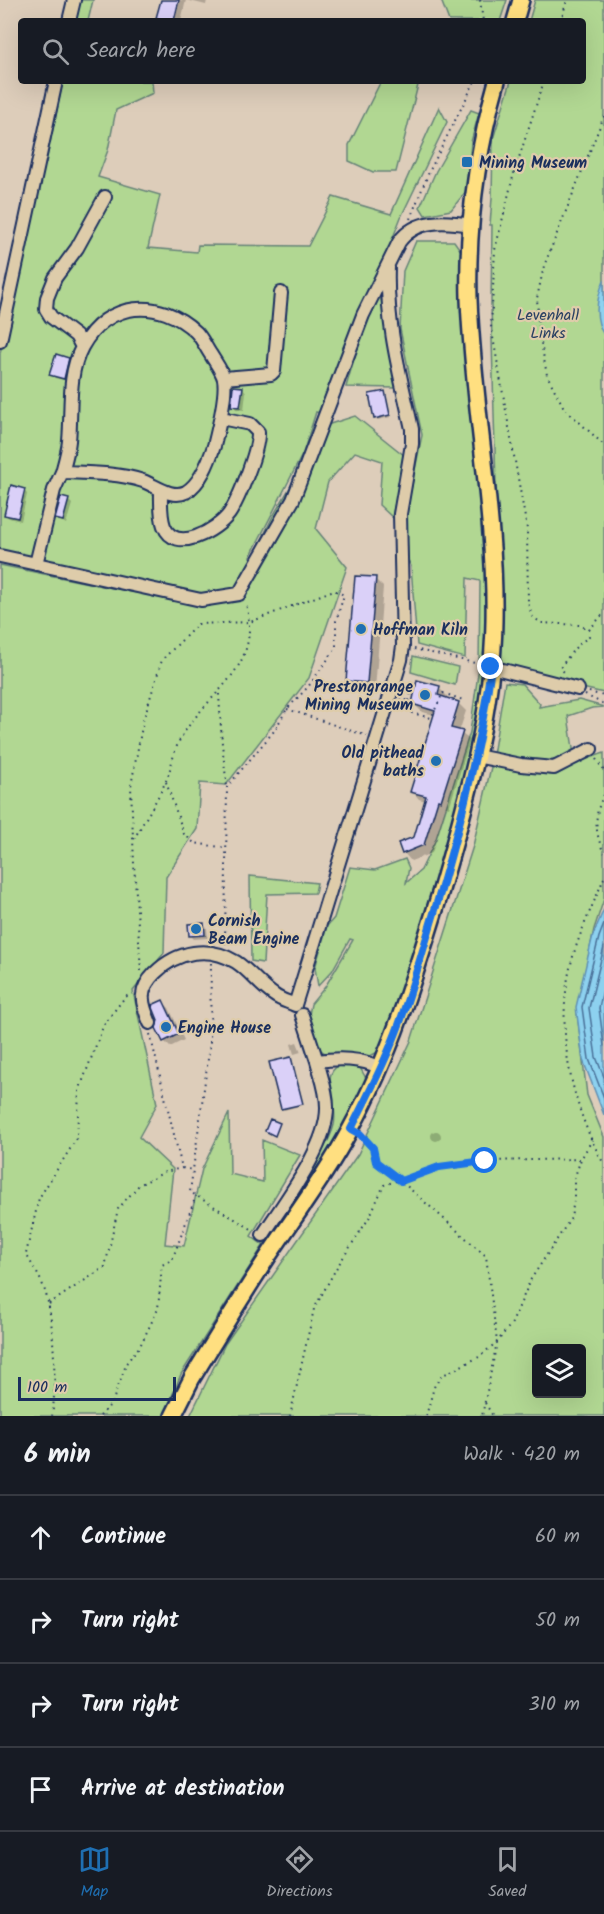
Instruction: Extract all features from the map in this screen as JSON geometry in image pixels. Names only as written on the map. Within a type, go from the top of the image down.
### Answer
[{"type":"main road","points":[[515,18],[521,0]]},
{"type":"main road","points":[[173,1416],[192,1378],[351,1129],[381,1068],[412,987],[455,840],[476,756],[485,712],[495,625],[494,571],[469,296],[471,225],[483,139],[496,84]]},
{"type":"street","points":[[70,18],[74,0]]},
{"type":"street","points":[[0,341],[55,84]]},
{"type":"street","points":[[82,347],[76,336],[51,317],[46,309],[54,278],[77,248],[105,197]]},
{"type":"street","points":[[0,556],[201,600],[239,594],[293,500],[363,315],[405,233],[426,223],[471,225]]},
{"type":"street","points":[[150,1023],[142,1006],[142,990],[154,974],[172,959],[191,953],[211,951],[237,962],[275,997],[295,1005],[391,696],[403,646],[400,521],[412,444],[412,429],[390,330],[387,299],[388,267]]},
{"type":"street","points":[[224,378],[271,374],[274,371],[281,293]]},
{"type":"street","points":[[36,564],[69,441],[70,399],[75,363],[82,347],[94,330],[109,317],[126,309],[148,309],[174,315],[198,333],[224,378],[221,417],[209,462],[186,492],[174,494],[143,481],[122,476],[62,472]]},
{"type":"street","points":[[161,490],[161,515],[165,529],[175,538],[189,539],[208,533],[230,512],[246,477],[258,440],[258,432],[250,424],[221,417]]},
{"type":"street","points":[[491,667],[578,689]]},
{"type":"street","points":[[476,756],[521,765],[554,768],[591,750]]},
{"type":"street","points":[[263,1235],[308,1165],[325,1126],[327,1108],[325,1089],[302,1016]]},
{"type":"street","points":[[317,1062],[336,1059],[355,1060],[381,1068]]},
{"type":"path","points":[[480,0],[483,18]]},
{"type":"path","points":[[562,18],[567,0]]},
{"type":"path","points":[[405,233],[429,172],[473,84]]},
{"type":"path","points":[[543,84],[514,173],[495,250],[490,326],[527,529],[528,603],[532,616],[541,623],[580,626],[589,630]]},
{"type":"path","points":[[604,116],[544,266],[537,298],[539,332],[547,375],[564,408],[604,445]]},
{"type":"path","points":[[52,1416],[54,1402],[51,1322],[45,1290],[26,1254],[39,1198],[76,1138],[80,1091],[104,1024],[125,997],[142,990],[131,786],[143,721],[162,660],[198,624],[250,622],[334,590],[344,595],[336,621],[336,648],[308,687],[287,709],[274,731],[227,786]]},
{"type":"path","points":[[133,842],[166,782],[181,737],[211,697],[219,693],[235,672],[247,650],[250,622],[245,602]]},
{"type":"path","points":[[604,613],[589,630],[589,636],[574,649],[560,668],[585,696],[604,704]]},
{"type":"path","points":[[403,646],[491,667]]},
{"type":"path","points":[[578,689],[604,696]]},
{"type":"path","points":[[415,693],[411,692],[408,712],[431,718],[443,693],[463,700]]},
{"type":"path","points":[[219,693],[227,786],[225,956]]},
{"type":"path","points":[[391,696],[409,701]]},
{"type":"path","points":[[287,709],[378,739]]},
{"type":"path","points":[[591,750],[604,771]]},
{"type":"path","points":[[166,782],[184,834],[194,843],[226,848]]},
{"type":"path","points":[[604,795],[595,828],[597,839],[604,853]]},
{"type":"path","points":[[604,878],[577,945],[568,976],[565,1003],[567,1047],[572,1083],[582,1119],[604,1164]]},
{"type":"path","points":[[211,951],[210,1044],[190,1192],[263,1235]]},
{"type":"path","points":[[150,1023],[150,1035],[182,1168]]},
{"type":"path","points":[[351,1129],[360,1134],[373,1148],[376,1162],[486,1256],[497,1342],[482,1416]]},
{"type":"path","points":[[426,1416],[434,1387],[441,1377],[479,1357],[497,1342],[512,1323],[531,1279],[571,1218],[574,1179],[581,1159],[592,1140]]},
{"type":"path","points":[[290,1416],[314,1309],[369,1218],[384,1185],[439,1167],[485,1161],[581,1159]]},
{"type":"path","points":[[48,1305],[105,1267],[118,1209],[139,1185],[165,1172],[182,1168],[193,1170]]},
{"type":"path","points":[[100,1416],[112,1404],[127,1362],[140,1346],[158,1309],[162,1264],[172,1260],[196,1196]]},
{"type":"path","points":[[484,1402],[493,1416]]},
{"type":"green space","points":[[80,0],[93,0],[89,18],[77,18]]},
{"type":"green space","points":[[441,0],[507,0],[501,18],[448,18]]},
{"type":"green space","name":"Levenhall Links","points":[[535,0],[604,0],[604,693],[501,669],[491,304],[492,225],[490,225],[493,139],[510,84],[586,84],[586,18],[530,18]]},
{"type":"green space","points":[[62,84],[152,84],[153,93],[116,110],[108,150],[98,177],[160,195],[148,248],[197,252],[198,245],[308,246],[333,197],[391,214],[439,107],[447,122],[401,217],[324,414],[316,412],[303,453],[250,557],[253,558],[273,516],[327,425],[355,416],[405,456],[392,517],[379,505],[382,461],[355,452],[328,482],[316,529],[347,567],[309,678],[226,785],[200,783],[197,829],[166,877],[164,953],[133,991],[157,1104],[139,1137],[173,1169],[165,1244],[184,1246],[202,1169],[229,1113],[230,1174],[263,1182],[262,1140],[300,1155],[251,1236],[263,1245],[297,1194],[331,1135],[335,1119],[330,1084],[333,1070],[343,1064],[359,1066],[367,1080],[365,1090],[316,1175],[267,1246],[263,1246],[181,1374],[164,1416],[0,1416],[0,565],[147,595],[73,566],[0,551],[0,353],[43,161],[46,162]]},
{"type":"green space","points":[[380,84],[418,84],[396,172],[373,172],[349,161],[349,145]]},
{"type":"green space","points":[[471,110],[479,113],[471,142],[467,190],[451,210],[425,215],[420,207],[436,171]]},
{"type":"green space","points":[[416,241],[454,241],[461,251],[465,365],[469,365],[489,583],[484,669],[479,710],[457,811],[411,971],[380,1051],[370,1056],[331,1054],[318,1048],[308,1020],[311,1004],[325,987],[353,940],[350,939],[332,971],[318,986],[315,968],[327,926],[334,918],[350,867],[375,870],[405,859],[409,868],[406,883],[421,870],[436,839],[470,732],[479,666],[480,581],[467,578],[465,658],[417,645],[411,566],[408,560],[406,515],[422,435],[400,329],[403,271]]},
{"type":"green space","points":[[380,293],[397,388],[346,387],[366,317]]},
{"type":"green space","points":[[413,656],[458,667],[455,685],[411,672]]},
{"type":"green space","points":[[505,682],[522,684],[540,704],[539,707],[579,700],[604,707],[592,708],[568,716],[574,755],[550,761],[518,761],[517,769],[556,775],[579,762],[604,753],[604,899],[594,929],[577,1012],[587,1095],[604,1137],[604,1416],[190,1416],[225,1344],[358,1154],[411,1041],[473,846],[491,767]]},
{"type":"green space","points":[[250,876],[317,883],[315,893],[267,894],[263,963],[251,961]]},
{"type":"water","points":[[604,280],[604,335],[598,322],[597,308]]},
{"type":"water","points":[[604,909],[604,1115],[583,1060],[576,1007],[593,935]]},
{"type":"building","points":[[161,0],[179,0],[175,18],[156,18]]},
{"type":"building","points":[[56,354],[69,358],[64,379],[49,375]]},
{"type":"building","points":[[233,386],[243,387],[240,407],[231,406]]},
{"type":"building","points":[[385,391],[390,415],[374,419],[369,394]]},
{"type":"building","points":[[11,485],[25,489],[18,518],[4,515]]},
{"type":"building","points":[[61,497],[69,499],[63,521],[55,519]]},
{"type":"building","name":"Hoffman Kiln","points":[[355,576],[376,577],[367,683],[346,681]]},
{"type":"building","name":"Old pithead baths","points":[[417,680],[440,686],[438,695],[459,702],[451,728],[463,731],[441,801],[438,800],[424,845],[402,854],[398,843],[414,837],[426,796],[410,792],[435,711],[412,704]]},
{"type":"building","name":"Cornish Beam Engine","points":[[204,923],[205,935],[189,936],[188,924]]},
{"type":"building","name":"Engine House","points":[[163,1000],[179,1034],[163,1042],[156,1028],[158,1020],[152,1005]]},
{"type":"building","points":[[291,1057],[303,1104],[281,1109],[269,1062]]},
{"type":"building","points":[[270,1119],[280,1123],[275,1136],[265,1131]]},
{"type":"place","name":"Mining Museum","points":[[467,162]]},
{"type":"place","name":"Hoffman Kiln","points":[[361,629]]},
{"type":"place","name":"Prestongrange Mining Museum","points":[[425,695]]},
{"type":"place","name":"Old pithead baths","points":[[436,761]]},
{"type":"place","name":"Cornish Beam Engine","points":[[196,929]]},
{"type":"place","name":"Engine House","points":[[166,1027]]},
{"type":"route","points":[[485,1161],[439,1167],[401,1181],[376,1162],[373,1148],[366,1139],[351,1129],[381,1068],[412,987],[455,840],[476,756],[491,667]]}]
